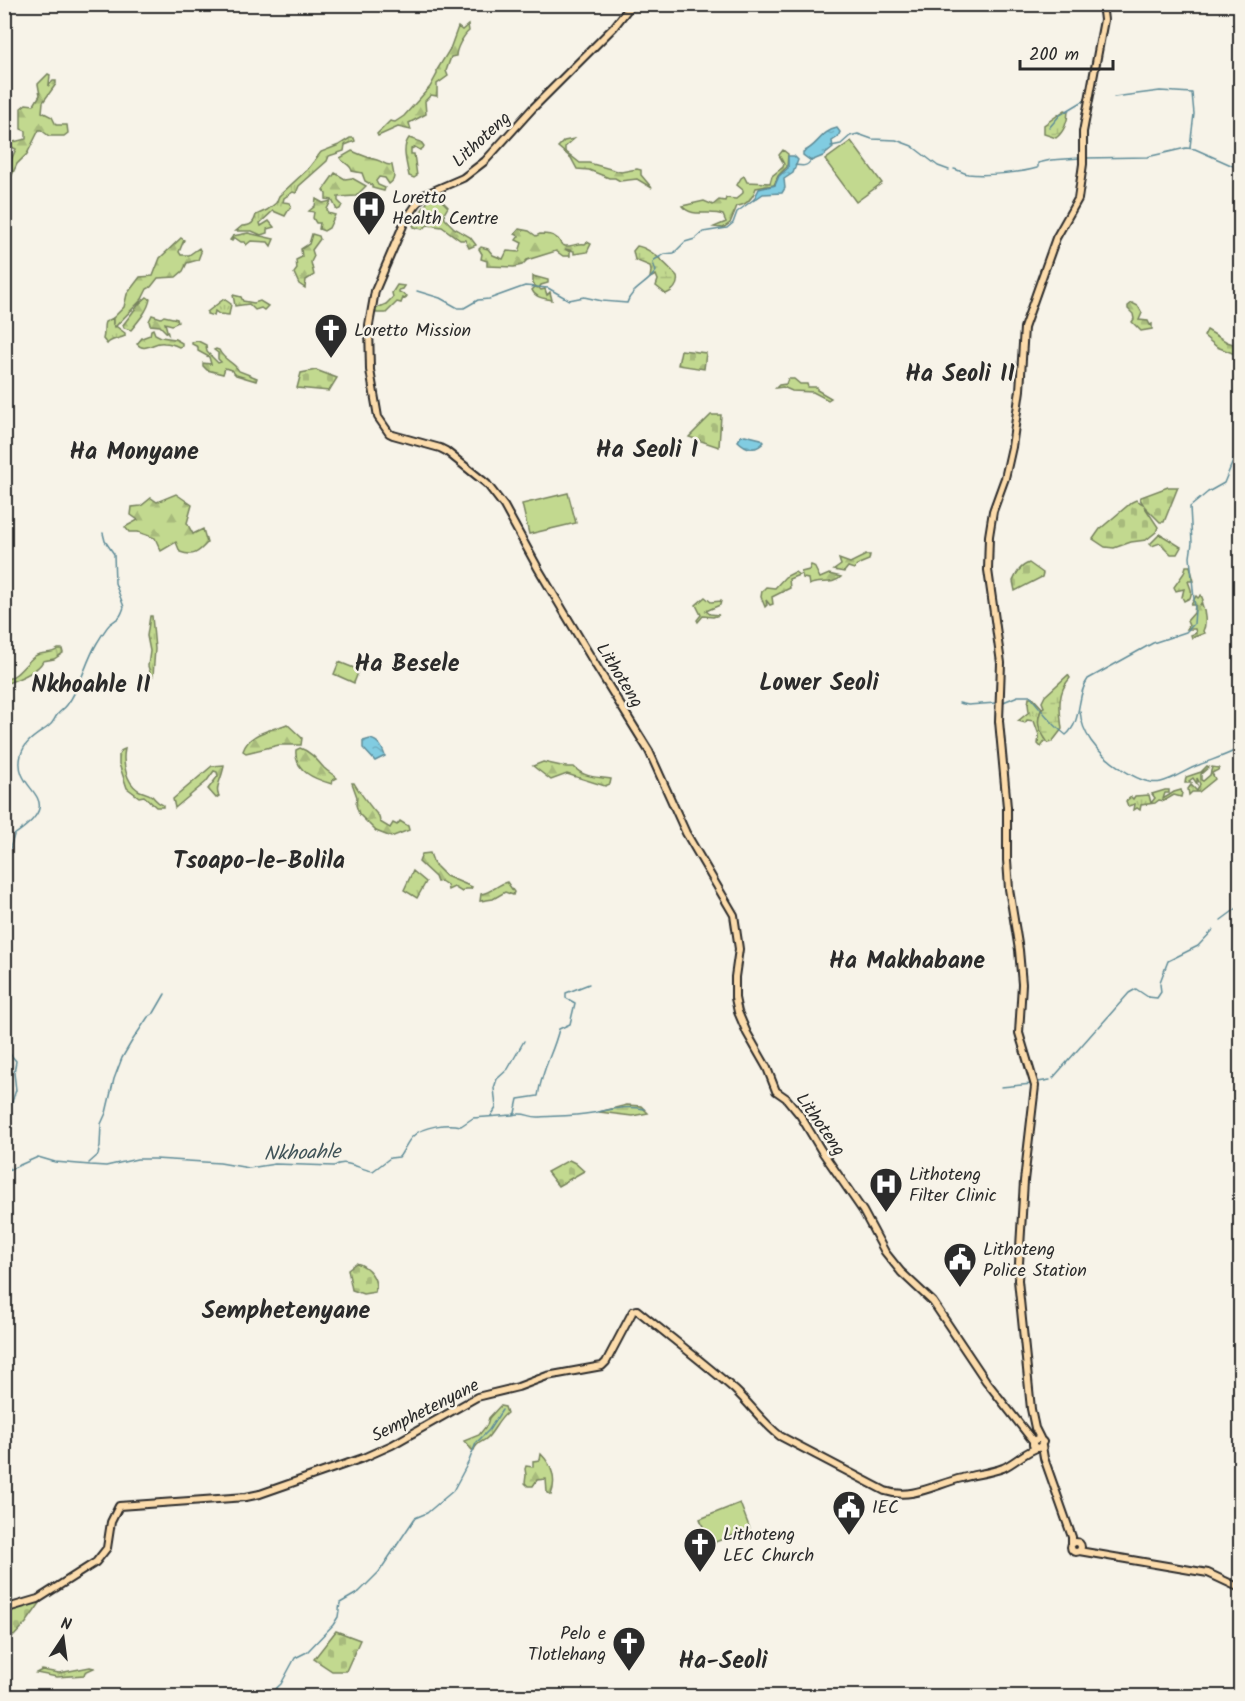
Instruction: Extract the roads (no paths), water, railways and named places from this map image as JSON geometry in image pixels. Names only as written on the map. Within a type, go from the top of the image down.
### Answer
[{"type":"main road","points":[[505,4],[511,4]]},
{"type":"main road","name":"Lithoteng","points":[[632,4],[614,27],[485,160],[463,178],[426,194],[412,210],[387,263],[371,308],[368,346],[372,388],[378,417],[389,433],[446,451],[487,484],[510,515],[539,570],[649,751],[686,833],[706,871],[732,911],[739,949],[735,977],[738,1012],[767,1068],[776,1091],[786,1098],[800,1115],[859,1205],[885,1252],[901,1272],[933,1302],[986,1381],[1036,1443]]},
{"type":"main road","points":[[1102,4],[1103,28],[1083,127],[1083,162],[1077,202],[1056,238],[1024,328],[1020,390],[1012,447],[990,524],[988,570],[1000,645],[999,707],[1007,807],[1006,861],[1017,930],[1022,984],[1019,1033],[1033,1072],[1035,1086],[1024,1181],[1018,1280],[1030,1409],[1036,1443],[1044,1458],[1076,1544],[1091,1552],[1208,1573],[1240,1588]]},
{"type":"main road","name":"Semphetenyane","points":[[4,1608],[38,1599],[96,1562],[107,1548],[111,1522],[119,1506],[246,1497],[363,1458],[392,1445],[477,1397],[518,1387],[547,1376],[602,1366],[633,1311],[640,1312],[736,1391],[766,1425],[780,1436],[885,1491],[898,1494],[926,1490],[960,1478],[1003,1468],[1028,1453],[1036,1443]]},
{"type":"water","points":[[837,128],[840,132],[838,137],[832,141],[833,148],[823,156],[811,161],[803,155],[803,152],[827,132]]},
{"type":"water","points":[[788,156],[794,156],[798,160],[793,173],[784,179],[785,188],[782,193],[763,194],[753,201],[759,189],[775,185],[779,176],[788,168]]},
{"type":"water","points":[[745,435],[764,442],[754,448],[744,446],[738,441],[741,436]]},
{"type":"water","points":[[370,739],[380,745],[385,756],[375,761],[363,748],[363,741]]},
{"type":"waterway","points":[[1114,97],[1160,91],[1192,93],[1194,114],[1190,147]]},
{"type":"waterway","points":[[1049,128],[1060,115],[1085,100]]},
{"type":"waterway","points":[[831,146],[841,144],[850,136],[858,134],[872,139],[896,140],[912,146],[938,166],[949,170]]},
{"type":"waterway","points":[[1085,158],[1147,157],[1186,148],[1195,149],[1240,169]]},
{"type":"waterway","points":[[1038,167],[1038,163],[1051,160],[1080,158]]},
{"type":"waterway","points":[[795,165],[804,166],[811,160]]},
{"type":"waterway","points":[[954,169],[968,174],[984,175],[1037,168]]},
{"type":"waterway","points":[[417,291],[440,298],[458,308],[464,308],[478,300],[489,299],[525,286],[548,288],[569,300],[584,297],[627,303],[632,294],[656,271],[654,260],[665,254],[674,253],[685,242],[695,239],[703,232],[727,228],[733,223],[737,212],[753,200]]},
{"type":"waterway","points":[[1001,703],[1018,696],[1030,696],[1066,735],[1075,723],[1084,685],[1088,679],[1153,643],[1186,632],[1194,624],[1190,507],[1208,492],[1224,483],[1236,454],[1240,452]]},
{"type":"waterway","points":[[4,893],[7,887],[7,859],[14,835],[31,822],[38,811],[39,803],[36,795],[20,768],[23,750],[32,738],[50,725],[67,705],[76,691],[97,643],[108,626],[120,616],[124,607],[115,583],[114,554],[105,541],[103,533]]},
{"type":"waterway","points":[[959,703],[968,705],[996,703]]},
{"type":"waterway","points":[[1080,711],[1085,730],[1096,748],[1122,769],[1143,780],[1166,781],[1234,751]]},
{"type":"waterway","points":[[1221,920],[1240,906]]},
{"type":"waterway","points":[[1160,982],[1168,961],[1198,946],[1213,930]]},
{"type":"waterway","name":"Nkhoahle","points":[[4,1172],[38,1157],[55,1162],[106,1166],[137,1159],[220,1163],[249,1168],[275,1164],[334,1166],[343,1163],[373,1171],[390,1158],[399,1157],[411,1138],[423,1130],[442,1125],[461,1126],[473,1118],[512,1115],[515,1113],[518,1099],[538,1096],[542,1077],[559,1029],[570,1024],[575,1003],[566,998],[566,993],[589,984]]},
{"type":"waterway","points":[[1099,1027],[1129,993],[1136,989],[1148,997],[1157,998],[1161,992],[1160,984]]},
{"type":"waterway","points":[[89,1163],[98,1155],[101,1124],[122,1058],[165,994]]},
{"type":"waterway","points":[[1053,1078],[1097,1028]]},
{"type":"waterway","points":[[491,1116],[496,1108],[494,1088],[497,1079],[508,1069],[524,1041]]},
{"type":"waterway","points":[[4,1047],[16,1061],[14,1073],[16,1090],[7,1116],[4,1144]]},
{"type":"waterway","points":[[1038,1082],[1050,1080]]},
{"type":"waterway","points":[[1001,1087],[1032,1084]]},
{"type":"waterway","points":[[512,1115],[540,1117],[579,1115],[624,1108],[644,1109]]},
{"type":"waterway","points":[[4,1159],[9,1169]]},
{"type":"waterway","points":[[268,1696],[281,1684],[295,1658],[307,1652],[333,1625],[338,1617],[340,1603],[359,1592],[379,1572],[415,1518],[427,1513],[453,1491],[476,1443],[489,1430],[502,1410]]},
{"type":"place","name":"Loretto Health Centre","points":[[369,236]]},
{"type":"place","name":"Loretto Mission","points":[[331,359]]},
{"type":"place","name":"Lithoteng Filter Clinic","points":[[886,1213]]},
{"type":"place","name":"Lithoteng Police Station","points":[[960,1288]]},
{"type":"place","name":"IEC","points":[[849,1536]]},
{"type":"place","name":"Lithoteng LEC Church","points":[[700,1573]]},
{"type":"place","name":"Pelo e Tlotlehang","points":[[629,1672]]},
{"type":"district","name":"Ha Seoli II","points":[[960,373]]},
{"type":"district","name":"Ha Seoli I","points":[[647,449]]},
{"type":"district","name":"Ha Monyane","points":[[134,451]]},
{"type":"district","name":"Ha Besele","points":[[407,663]]},
{"type":"district","name":"Lower Seoli","points":[[819,682]]},
{"type":"district","name":"Nkhoahle II","points":[[91,684]]},
{"type":"district","name":"Tsoapo-le-Bolila","points":[[259,860]]},
{"type":"district","name":"Ha Makhabane","points":[[907,960]]},
{"type":"district","name":"Semphetenyane","points":[[286,1310]]},
{"type":"district","name":"Ha-Seoli","points":[[723,1660]]}]
